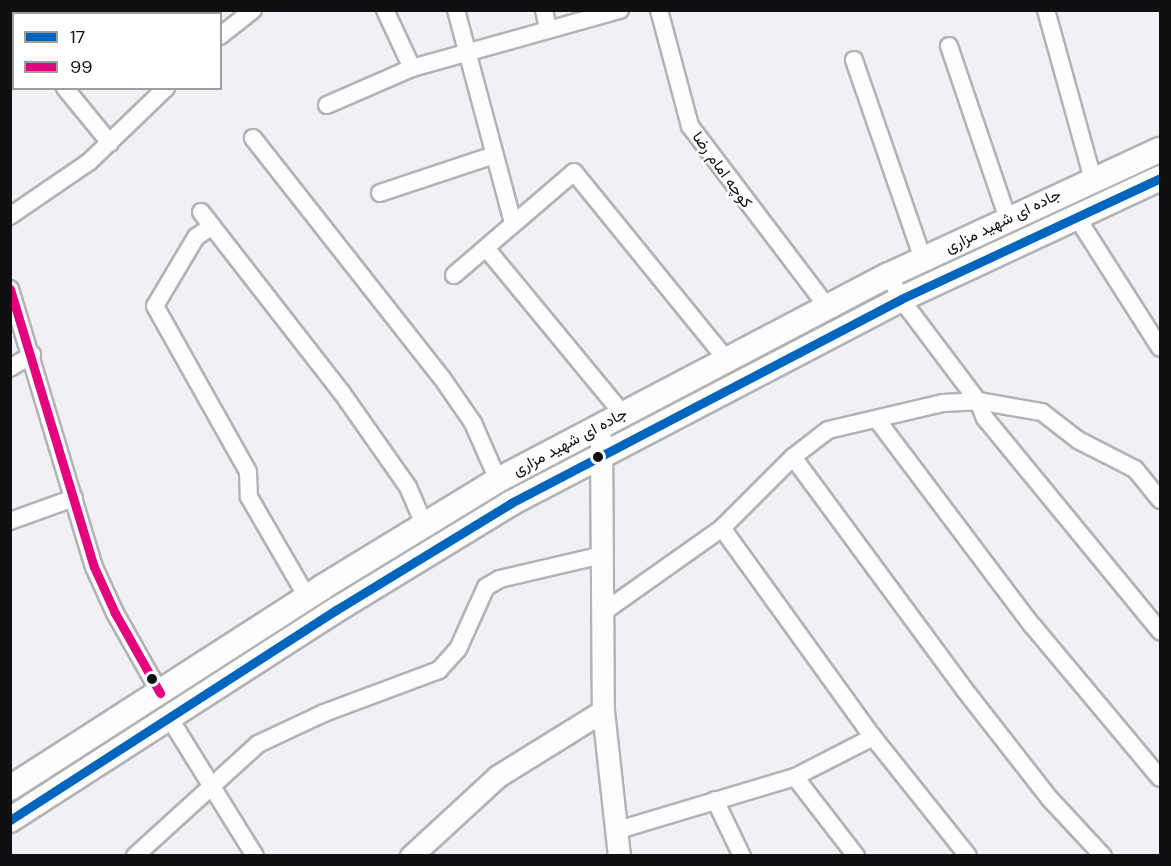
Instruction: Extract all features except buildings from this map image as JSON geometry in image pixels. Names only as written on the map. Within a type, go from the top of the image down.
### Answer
[{"type":"main road","name":"جاده ای شهید مزاری","points":[[10,788],[307,597],[498,480],[889,275],[1093,179],[1161,150]]},
{"type":"main road","points":[[10,820],[438,546],[601,455],[901,300],[1161,178]]},
{"type":"street","points":[[222,34],[253,10]]},
{"type":"street","points":[[385,10],[412,68]]},
{"type":"street","points":[[456,10],[513,222]]},
{"type":"street","points":[[544,10],[548,29]]},
{"type":"street","points":[[327,105],[412,68],[620,10]]},
{"type":"street","name":"کوچه امام رضا","points":[[659,10],[690,126],[828,308]]},
{"type":"street","points":[[1046,10],[1093,179]]},
{"type":"street","points":[[949,46],[1008,219]]},
{"type":"street","points":[[855,60],[923,259]]},
{"type":"street","points":[[67,90],[110,143]]},
{"type":"street","points":[[10,216],[90,162],[164,90]]},
{"type":"street","points":[[253,138],[442,378],[473,423],[498,480]]},
{"type":"street","points":[[380,193],[494,155]]},
{"type":"street","points":[[454,275],[574,172],[727,360]]},
{"type":"street","points":[[201,212],[342,393],[408,487],[424,524]]},
{"type":"street","points":[[1076,216],[1161,348]]},
{"type":"street","points":[[212,226],[196,237],[155,306],[248,472],[249,497],[307,597]]},
{"type":"street","points":[[486,248],[623,414]]},
{"type":"street","points":[[889,275],[901,300],[978,401],[992,426],[1161,631]]},
{"type":"street","points":[[10,288],[74,498],[107,596],[160,693]]},
{"type":"street","points":[[10,368],[32,355]]},
{"type":"street","points":[[602,613],[722,528],[793,458],[828,430],[878,421],[943,403],[978,401],[1042,412],[1078,440],[1135,469],[1161,500]]},
{"type":"street","points":[[878,421],[1032,625],[1161,778]]},
{"type":"street","points":[[601,425],[603,711],[619,855]]},
{"type":"street","points":[[793,458],[964,689],[1050,799],[1103,855]]},
{"type":"street","points":[[10,520],[74,498]]},
{"type":"street","points":[[722,528],[873,737],[968,855]]},
{"type":"street","points":[[135,855],[258,744],[345,704],[439,670],[458,649],[486,587],[500,579],[602,555]]},
{"type":"street","points":[[411,855],[498,776],[603,711]]},
{"type":"street","points":[[170,718],[213,783],[255,855]]},
{"type":"street","points":[[615,831],[795,777],[873,737]]},
{"type":"street","points":[[795,777],[856,855]]},
{"type":"street","points":[[715,800],[742,855]]},
{"type":"transit line","name":"17","points":[[10,820],[336,610],[511,503],[901,299],[1160,178]]},
{"type":"transit line","name":"99","points":[[10,289],[94,567],[115,613],[160,693]]}]
